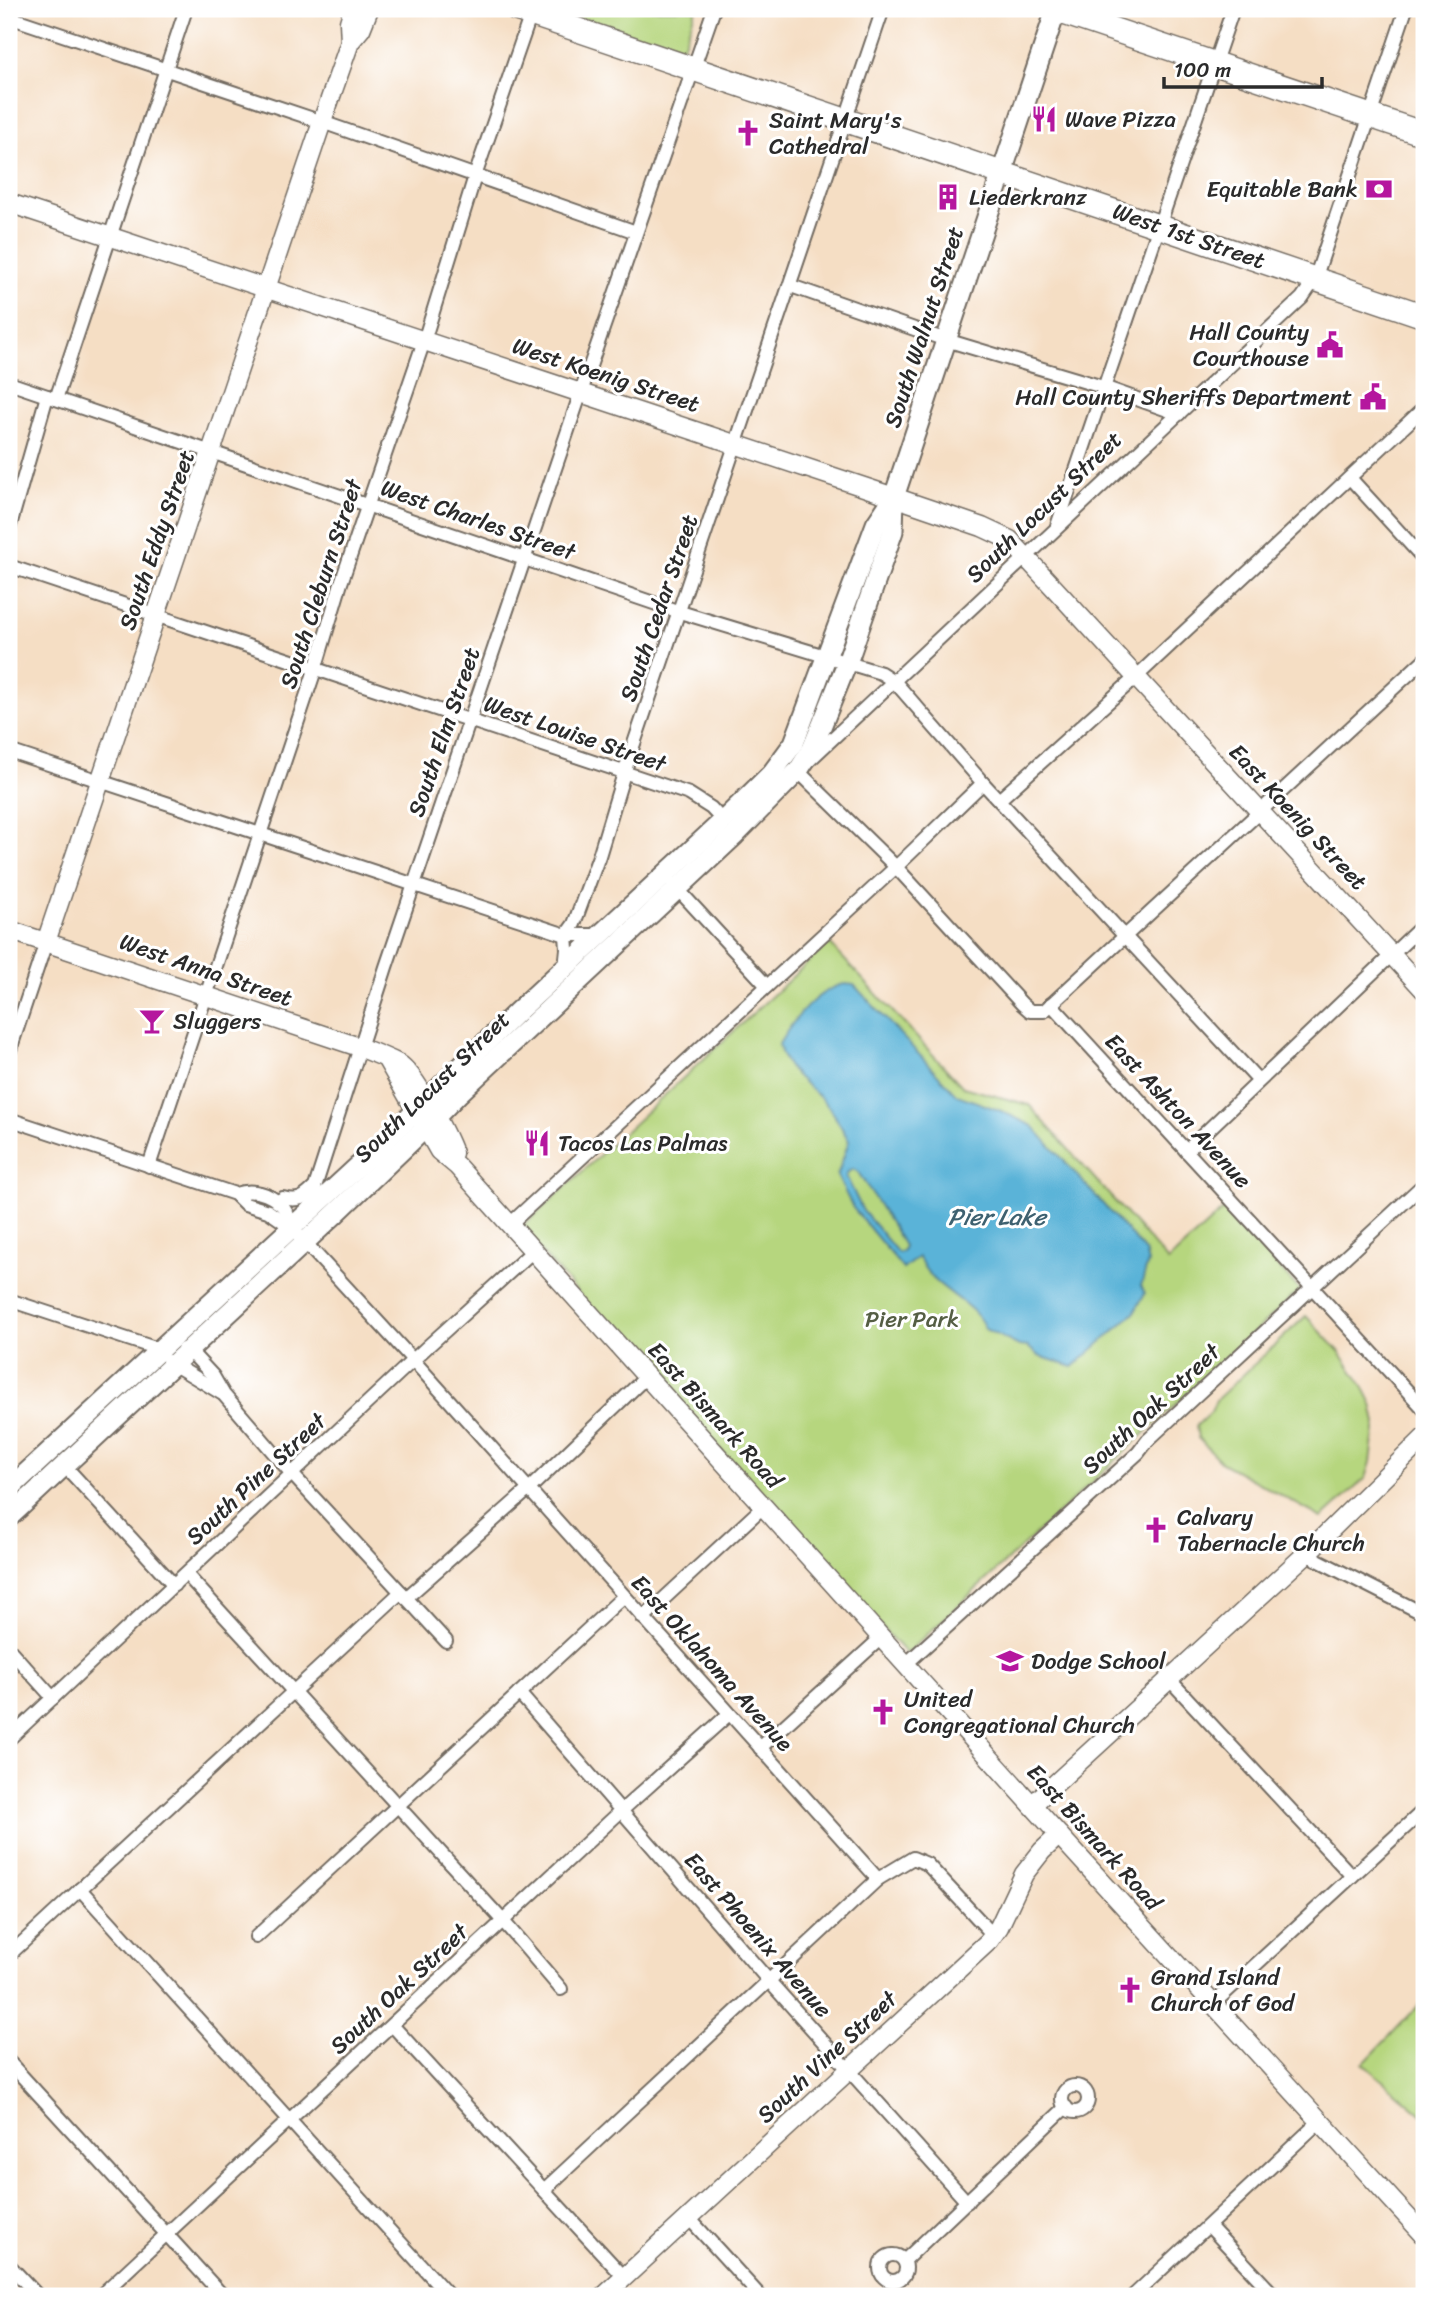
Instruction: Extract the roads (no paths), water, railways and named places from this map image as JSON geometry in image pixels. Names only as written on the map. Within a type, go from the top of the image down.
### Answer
[{"type":"highway","points":[[1055,9],[1424,134]]},
{"type":"highway","name":"West 1st Street","points":[[527,10],[847,122],[1424,316]]},
{"type":"main road","name":"South Walnut Street","points":[[826,657],[876,524],[894,497],[1055,9]]},
{"type":"main road","name":"South Walnut Street","points":[[847,663],[893,531],[894,497]]},
{"type":"main road","name":"South Locust Street","points":[[9,1517],[64,1465],[165,1357],[188,1349],[421,1104],[601,935],[671,882],[723,821],[772,774],[794,743],[826,657]]},
{"type":"main road","name":"South Locust Street","points":[[9,1489],[165,1357],[298,1234],[430,1123],[671,882],[798,771],[812,749],[847,663]]},
{"type":"street","points":[[9,529],[51,397],[110,237],[186,9]]},
{"type":"street","name":"South Eddy Street","points":[[350,43],[349,22],[352,9]]},
{"type":"street","name":"South Eddy Street","points":[[9,1053],[322,122],[350,43],[361,29],[369,9]]},
{"type":"street","points":[[10,16],[636,232],[714,9]]},
{"type":"street","points":[[883,9],[791,286],[946,340],[1106,388],[1179,414]]},
{"type":"street","points":[[1055,530],[1106,388],[1233,9]]},
{"type":"street","name":"South Locust Street","points":[[798,771],[1294,306],[1315,279],[1406,9]]},
{"type":"street","name":"South Cleburn Street","points":[[149,1166],[315,670],[341,583],[424,341],[527,10]]},
{"type":"street","name":"West Koenig Street","points":[[9,202],[982,527],[1010,540],[1136,677]]},
{"type":"street","name":"South Elm Street","points":[[277,1202],[284,1198],[295,1201],[303,1198],[315,1187],[359,1047],[636,232]]},
{"type":"street","name":"South Cedar Street","points":[[565,968],[566,935],[575,924],[599,856],[624,773],[791,286]]},
{"type":"street","name":"West Charles Street","points":[[9,383],[680,612],[881,673],[895,682]]},
{"type":"street","points":[[999,800],[1136,677],[1424,408]]},
{"type":"street","points":[[1350,478],[1424,559]]},
{"type":"street","name":"West Louise Street","points":[[9,566],[689,794],[711,808],[723,821]]},
{"type":"street","points":[[798,771],[896,867],[1030,1012],[1044,1011],[1424,660]]},
{"type":"street","name":"East Koenig Street","points":[[1136,677],[1424,990]]},
{"type":"street","points":[[895,682],[983,783],[1258,1080]]},
{"type":"street","points":[[9,751],[566,935],[601,935]]},
{"type":"street","points":[[509,1225],[896,867],[983,783]]},
{"type":"street","points":[[671,882],[767,986]]},
{"type":"street","points":[[1186,1151],[1424,924]]},
{"type":"street","name":"West Anna Street","points":[[9,930],[359,1047],[400,1065],[408,1071],[439,1150],[457,1166]]},
{"type":"street","name":"East Ashton Avenue","points":[[1051,1004],[1424,1409]]},
{"type":"street","points":[[9,1119],[235,1194],[246,1204],[268,1210],[298,1234]]},
{"type":"street","name":"East Bismark Road","points":[[457,1166],[1059,1835],[1424,2235]]},
{"type":"street","name":"South Oak Street","points":[[906,1664],[1138,1453],[1424,1184]]},
{"type":"street","points":[[235,1194],[248,1190],[277,1202],[290,1215],[298,1234]]},
{"type":"street","name":"East Oklahoma Avenue","points":[[298,1234],[878,1879]]},
{"type":"street","name":"South Pine Street","points":[[9,1739],[533,1251]]},
{"type":"street","points":[[9,1300],[77,1321],[165,1357],[224,1395]]},
{"type":"street","points":[[188,1349],[292,1474],[446,1642]]},
{"type":"street","points":[[9,1955],[294,1692],[403,1595],[528,1490],[647,1376]]},
{"type":"street","points":[[1032,1805],[1306,1554],[1424,1438]]},
{"type":"street","points":[[64,1465],[174,1585]]},
{"type":"street","points":[[643,1618],[764,1506]]},
{"type":"street","points":[[1306,1554],[1424,1615]]},
{"type":"street","points":[[186,1573],[503,1921],[561,1989]]},
{"type":"street","points":[[256,1937],[624,1597]]},
{"type":"street","points":[[760,1748],[882,1637]]},
{"type":"street","points":[[9,1650],[53,1698]]},
{"type":"street","points":[[1169,1679],[1352,1876]]},
{"type":"street","name":"East Phoenix Avenue","points":[[519,1693],[967,2202]]},
{"type":"street","name":"South Oak Street","points":[[100,2296],[621,1811],[729,1714]]},
{"type":"street","points":[[1213,2004],[1424,1810]]},
{"type":"street","name":"South Vine Street","points":[[604,2296],[993,1935],[1012,1904],[1024,1874],[1042,1850],[1059,1835]]},
{"type":"street","points":[[544,2190],[878,1879],[913,1858],[927,1864],[993,1935]]},
{"type":"street","points":[[80,1889],[449,2296]]},
{"type":"street","points":[[392,2025],[624,2277]]},
{"type":"street","points":[[9,2062],[223,2296]]},
{"type":"street","points":[[904,2261],[1066,2107]]},
{"type":"street","points":[[1133,2296],[1320,2121]]},
{"type":"street","points":[[688,2217],[760,2296]]},
{"type":"street","points":[[1209,2226],[1275,2296]]},
{"type":"street","points":[[9,2265],[38,2296]]},
{"type":"water","name":"Pier Lake","points":[[854,985],[957,1095],[1033,1126],[1145,1251],[1148,1262],[1141,1286],[1145,1293],[1134,1313],[1073,1367],[1039,1356],[1028,1347],[1019,1346],[985,1329],[974,1312],[938,1283],[918,1257],[903,1269],[853,1208],[837,1176],[849,1141],[829,1108],[791,1070],[779,1044],[807,1007],[835,987]],"holes":[[[853,1169],[858,1172],[904,1246],[902,1252],[898,1253],[863,1211],[846,1176]]]},
{"type":"place","name":"Wave Pizza","points":[[1044,119]]},
{"type":"place","name":"Saint Mary's Cathedral","points":[[748,133]]},
{"type":"place","name":"Equitable Bank","points":[[1379,189]]},
{"type":"place","name":"Liederkranz","points":[[948,197]]},
{"type":"place","name":"Hall County Courthouse","points":[[1330,345]]},
{"type":"place","name":"Hall County Sheriffs Department","points":[[1373,397]]},
{"type":"place","name":"Sluggers","points":[[152,1021]]},
{"type":"place","name":"Tacos Las Palmas","points":[[537,1143]]},
{"type":"place","name":"Calvary Tabernacle Church","points":[[1156,1530]]},
{"type":"place","name":"Dodge School","points":[[1010,1661]]},
{"type":"place","name":"United Congregational Church","points":[[883,1712]]},
{"type":"place","name":"Grand Island Church of God","points":[[1130,1990]]},
{"type":"park label","name":"Pier Park","points":[[912,1319]]}]
